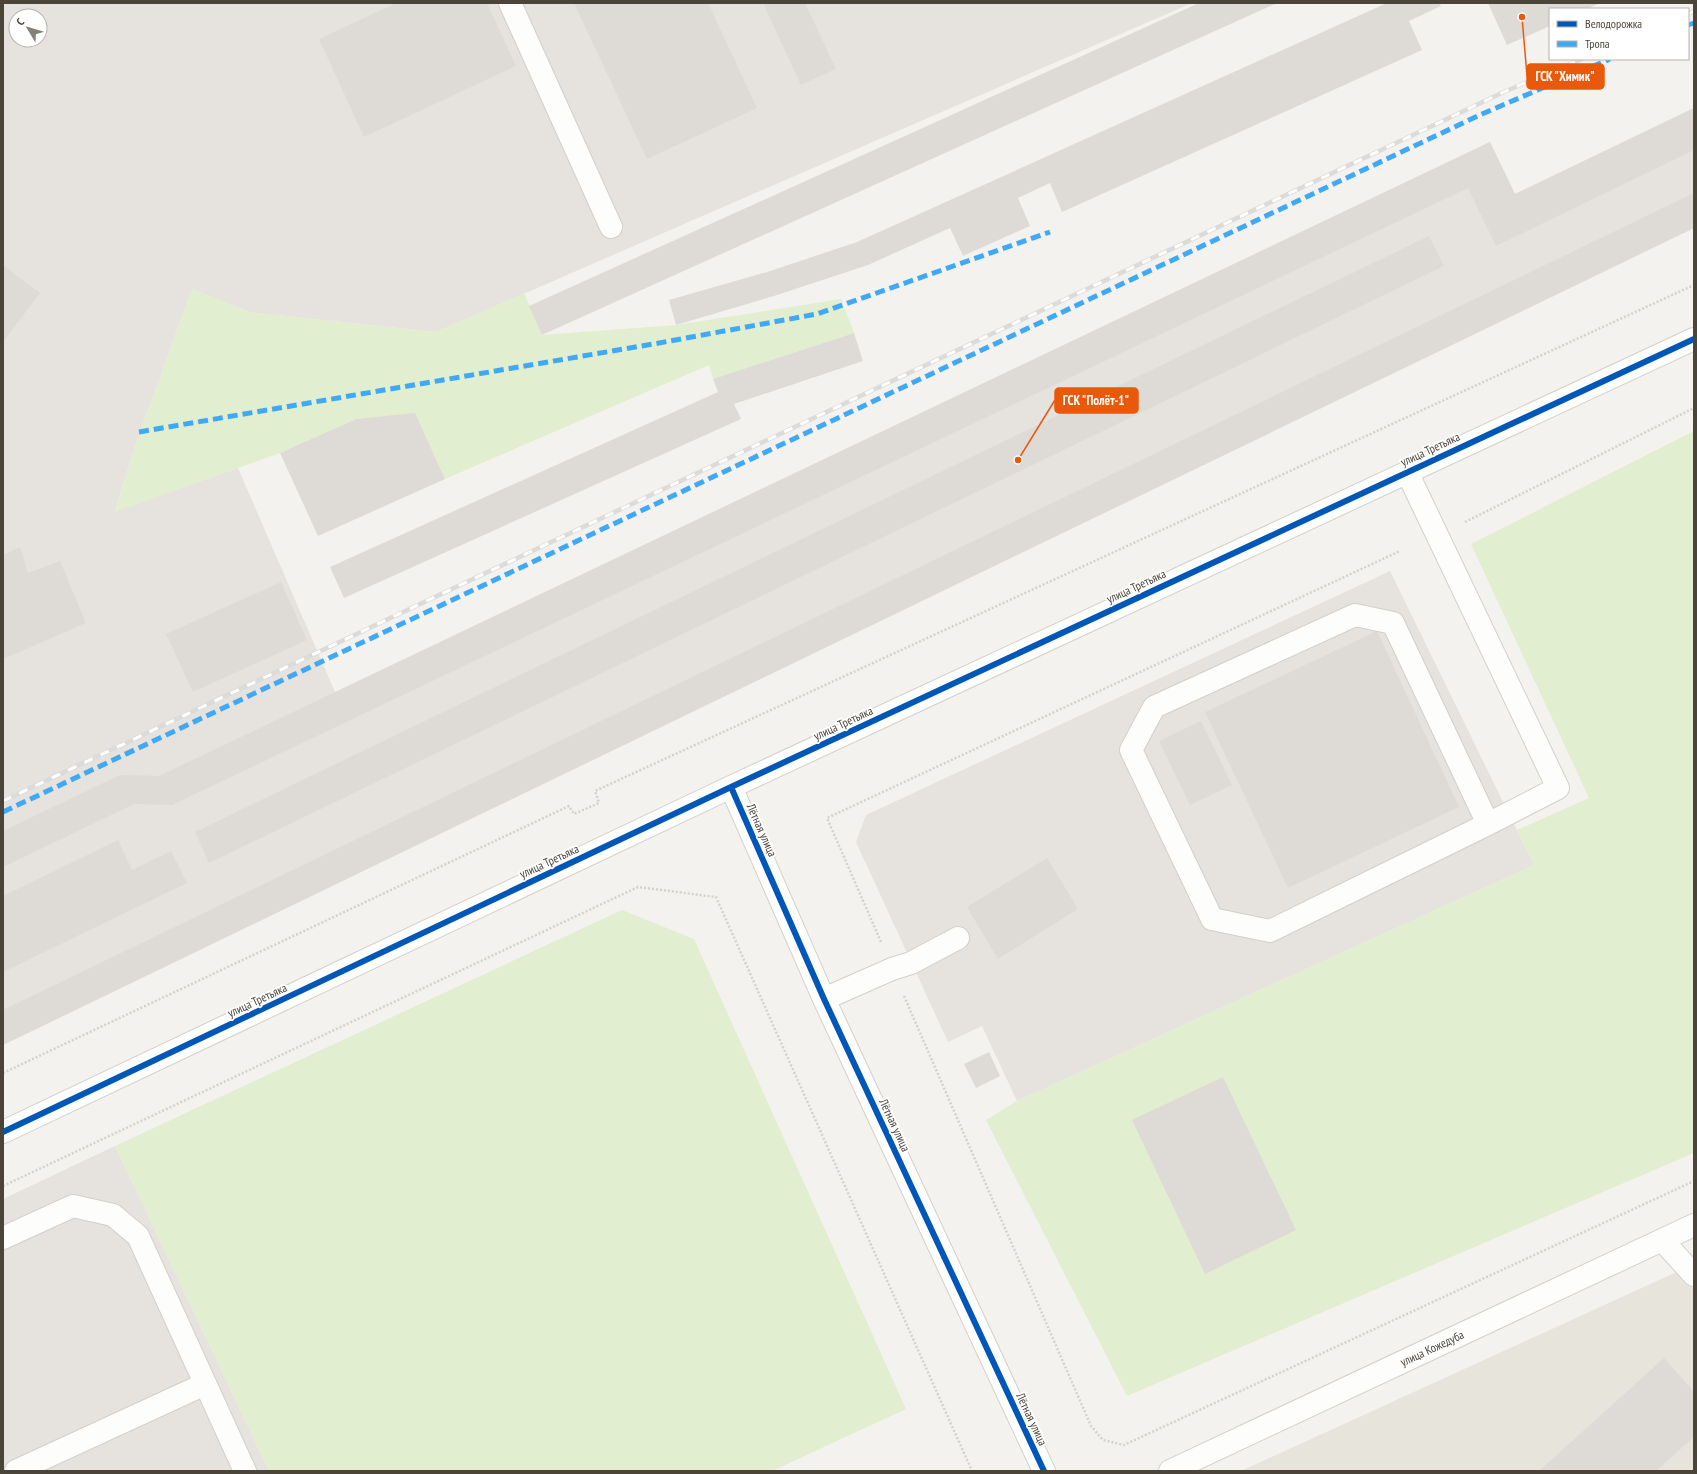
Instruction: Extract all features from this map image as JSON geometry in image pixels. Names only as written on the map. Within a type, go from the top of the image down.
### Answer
[{"type":"street","points":[[510,3],[611,227]]},
{"type":"street","name":"улица Третьяка","points":[[3,1132],[731,787],[1694,339]]},
{"type":"street","points":[[1407,472],[1558,788],[1488,824],[1270,931],[1212,919],[1131,750],[1154,707],[1355,615],[1393,623],[1488,824]]},
{"type":"street","name":"Лётная улица","points":[[731,787],[824,999],[1044,1471]]},
{"type":"street","points":[[824,999],[892,969],[911,963],[958,938]]},
{"type":"street","points":[[3,1238],[73,1206],[113,1215],[138,1236],[245,1471]]},
{"type":"street","name":"улица Кожедуба","points":[[1170,1471],[1694,1225]]},
{"type":"street","points":[[1662,1240],[1694,1276]]},
{"type":"street","points":[[16,1471],[205,1384]]},
{"type":"path","points":[[3,1073],[569,806],[574,814],[599,803],[595,791],[1694,285]]},
{"type":"path","points":[[1465,522],[1694,408]]},
{"type":"path","points":[[1400,551],[827,818],[1091,1426],[1103,1440],[1124,1445],[1694,1181]]},
{"type":"path","points":[[3,1186],[638,887],[716,897],[972,1471]]},
{"type":"shaded area","points":[[3,3],[1192,3],[436,332],[250,312],[192,289],[135,446],[115,511],[238,468],[335,692],[1490,142],[1515,194],[1694,108],[1694,228],[3,1045]]},
{"type":"shaded area","points":[[1390,571],[1534,865],[1017,1101],[982,1026],[948,1042],[856,842],[866,815]]},
{"type":"shaded area","points":[[115,1146],[269,1471],[3,1471],[3,1199]]},
{"type":"shaded area","points":[[1694,1264],[1694,1471],[1241,1471]]},
{"type":"green space","points":[[192,289],[250,312],[436,332],[524,293],[542,335],[676,325],[841,299],[854,333],[713,379],[709,365],[445,479],[415,414],[356,419],[280,453],[115,512],[135,446]]},
{"type":"green space","points":[[1694,431],[1694,1153],[1127,1396],[986,1120],[1017,1101],[1534,865],[1517,830],[1589,798],[1471,544]]},
{"type":"green space","points":[[622,910],[694,939],[906,1409],[772,1471],[269,1471],[115,1146]]},
{"type":"building","points":[[396,3],[487,3],[516,66],[364,137],[319,39]]},
{"type":"building","points":[[574,3],[708,3],[757,108],[647,159]]},
{"type":"building","points":[[763,3],[805,3],[836,69],[801,85]]},
{"type":"building","points":[[1199,3],[1277,3],[542,335],[529,306]]},
{"type":"building","points":[[1387,3],[1439,3],[1441,6],[1409,21],[1422,50],[1062,212],[1050,183],[1018,198],[1030,226],[963,256],[950,228],[868,265],[774,296],[676,325],[669,300],[767,272],[857,242]]},
{"type":"building","points":[[1488,3],[1600,3],[1589,8],[1549,8],[1549,26],[1507,45]]},
{"type":"building","points":[[1694,108],[1694,150],[1496,246],[1468,188],[172,805],[134,804],[3,867],[3,831],[120,775],[159,776],[1490,142],[1515,194]]},
{"type":"building","points":[[1694,193],[1694,228],[3,1045],[3,1010]]},
{"type":"building","points":[[1429,236],[1444,266],[209,863],[195,832]]},
{"type":"building","points":[[3,265],[40,293],[3,342]]},
{"type":"building","points":[[854,333],[863,361],[734,404],[741,419],[344,598],[330,567],[718,392],[713,379]]},
{"type":"building","points":[[415,413],[445,479],[318,536],[280,453],[356,419]]},
{"type":"building","points":[[20,547],[28,573],[60,561],[86,623],[3,659],[3,555]]},
{"type":"building","points":[[281,582],[307,640],[193,692],[166,634]]},
{"type":"building","points":[[1377,631],[1459,807],[1288,888],[1205,712]]},
{"type":"building","points":[[1201,721],[1232,785],[1190,805],[1159,741]]},
{"type":"building","points":[[118,840],[132,870],[171,851],[187,883],[3,972],[3,896]]},
{"type":"building","points":[[1047,858],[1078,909],[998,959],[967,907]]},
{"type":"building","points":[[989,1052],[1000,1076],[976,1088],[964,1064]]},
{"type":"building","points":[[1223,1077],[1296,1230],[1205,1274],[1132,1120]]},
{"type":"building","points":[[1664,1358],[1694,1392],[1694,1437],[1656,1471],[1539,1471]]},
{"type":"railway","points":[[1689,14],[1694,11]]},
{"type":"railway","points":[[3,801],[1506,91],[1580,60]]},
{"type":"marked path","points":[[1689,25],[1694,23]]},
{"type":"marked path","points":[[3,812],[1482,114],[1608,60]]},
{"type":"marked path","points":[[139,432],[659,343],[817,314],[1050,232]]},
{"type":"cycle path","points":[[3,1132],[731,787],[1694,339]]},
{"type":"cycle path","points":[[731,787],[824,999],[1044,1471]]},
{"type":"place","name":"ГСК \"Химик\"","points":[[1522,17]]},
{"type":"place","name":"ГСК \"Полёт-1\"","points":[[1018,460]]}]
